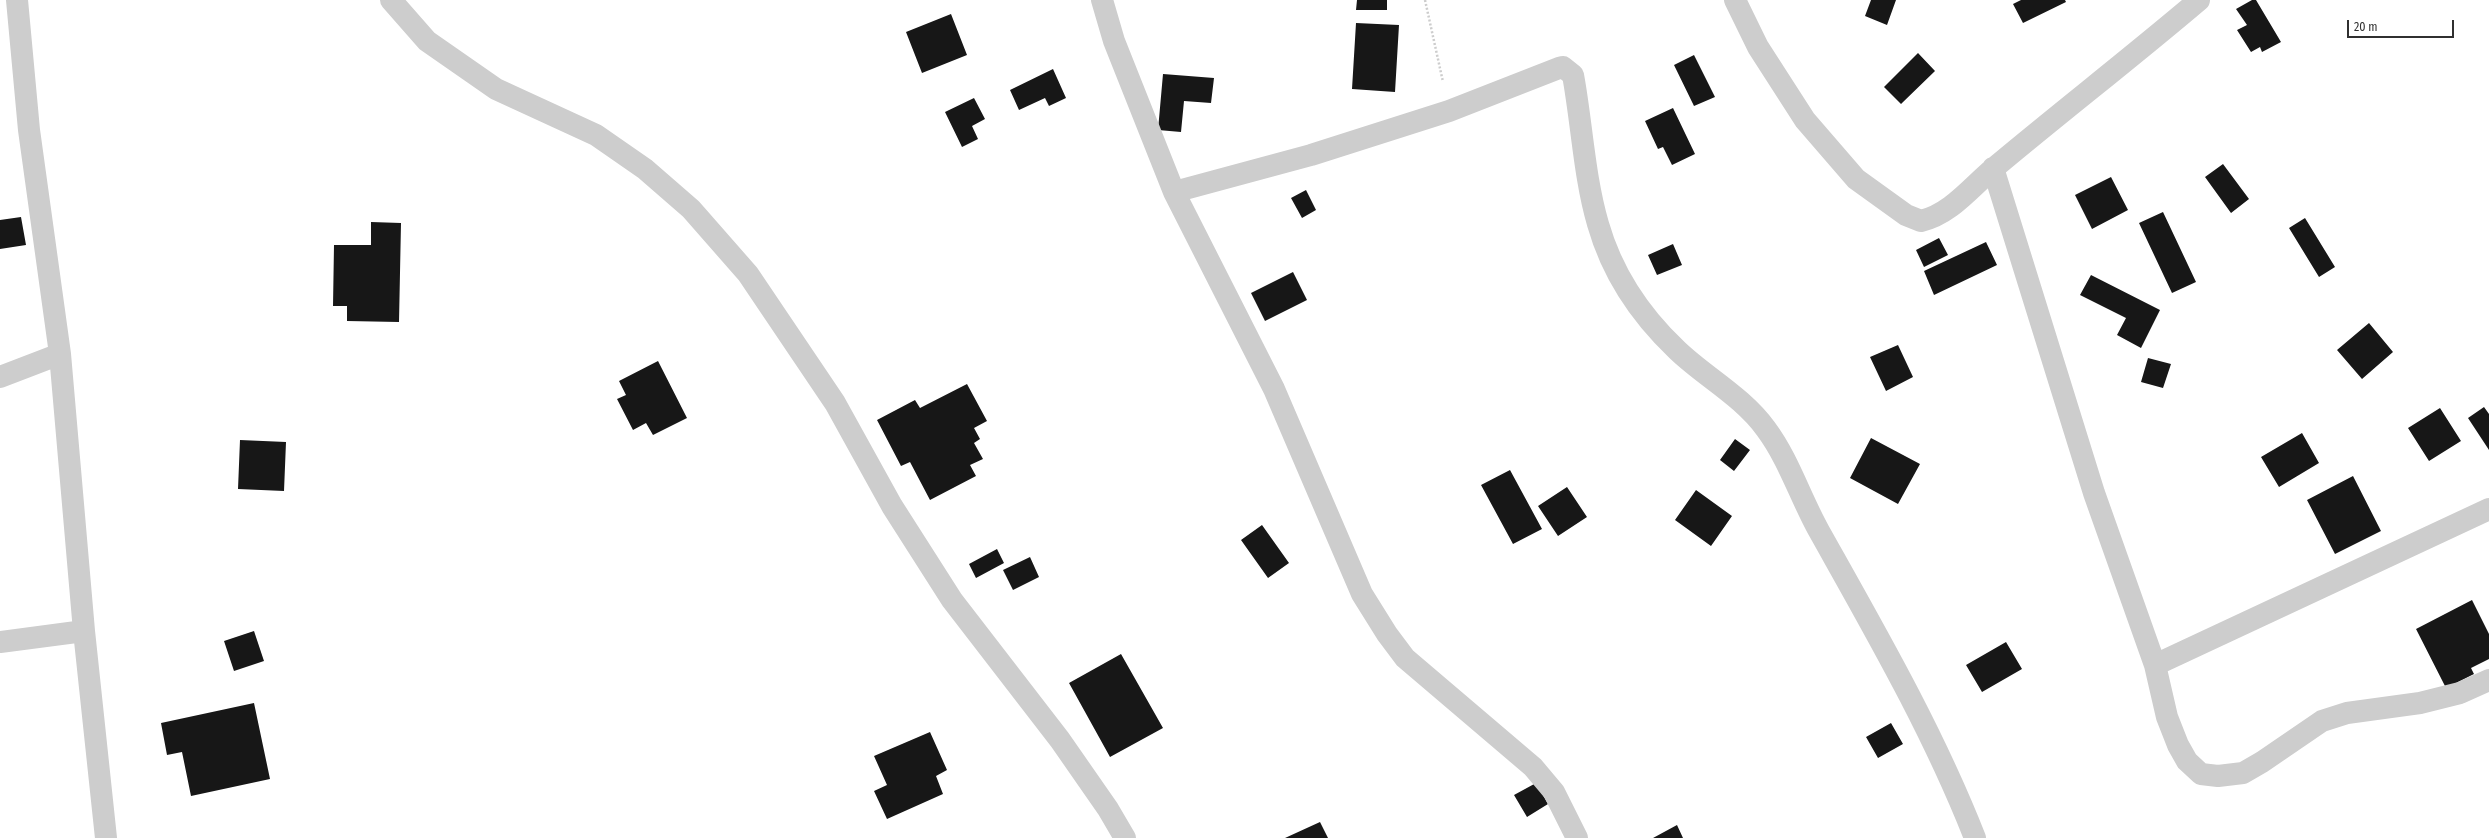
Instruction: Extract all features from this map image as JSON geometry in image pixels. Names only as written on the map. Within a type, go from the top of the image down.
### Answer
[{"type":"street","points":[[17,0],[29,130],[60,354],[84,631],[106,838]]},
{"type":"street","points":[[391,0],[428,41],[496,89],[596,135],[645,169],[691,209],[738,262],[748,274],[835,403],[892,506],[952,600],[1060,740],[1108,809],[1125,838]]},
{"type":"street","points":[[1102,0],[1114,41],[1174,192],[1274,389],[1353,574],[1386,634],[1405,658],[1424,676],[1533,767],[1554,792],[1577,838]]},
{"type":"street","points":[[1734,0],[1758,47],[1805,120],[1856,179],[1906,215],[1921,222],[1945,212],[1993,168],[2122,65],[2199,0]]},
{"type":"street","points":[[1174,192],[1311,155],[1450,111],[1559,68],[1563,67],[1571,71],[1574,75],[1598,223],[1614,266],[1638,308],[1677,350],[1734,395],[1766,428],[1792,472],[1817,528],[1857,596],[1930,735],[1975,838]]},
{"type":"street","points":[[1993,168],[2094,493],[2155,665],[2167,718],[2178,745],[2187,760],[2201,774],[2218,776],[2243,773],[2262,762],[2322,721],[2347,714],[2420,703],[2460,692],[2489,680]]},
{"type":"street","points":[[0,377],[60,354]]},
{"type":"street","points":[[2155,665],[2489,509]]},
{"type":"street","points":[[0,642],[84,631]]},
{"type":"path","points":[[1425,0],[1450,111]]},
{"type":"building","points":[[1357,0],[1387,0],[1387,10],[1356,10]]},
{"type":"building","points":[[1871,0],[1896,0],[1887,25],[1865,16]]},
{"type":"building","points":[[2021,0],[2065,0],[2066,2],[2023,23],[2013,4]]},
{"type":"building","points":[[2252,0],[2256,0],[2281,42],[2262,52],[2260,47],[2251,52],[2237,30],[2247,25],[2236,9]]},
{"type":"building","points":[[951,14],[967,55],[922,73],[906,32]]},
{"type":"building","points":[[1356,23],[1399,25],[1395,92],[1352,89]]},
{"type":"building","points":[[1918,53],[1935,71],[1901,104],[1884,87]]},
{"type":"building","points":[[1694,55],[1715,97],[1694,106],[1674,65]]},
{"type":"building","points":[[1053,69],[1066,98],[1049,106],[1045,98],[1019,110],[1010,90]]},
{"type":"building","points":[[1163,74],[1214,78],[1211,103],[1184,101],[1181,132],[1158,130]]},
{"type":"building","points":[[974,98],[985,119],[972,126],[978,139],[962,147],[945,112]]},
{"type":"building","points":[[1673,108],[1695,154],[1672,165],[1663,147],[1658,149],[1645,121]]},
{"type":"building","points":[[2223,164],[2249,199],[2231,213],[2205,177]]},
{"type":"building","points":[[2111,177],[2128,210],[2092,229],[2075,195]]},
{"type":"building","points":[[1306,190],[1316,210],[1302,218],[1291,198]]},
{"type":"building","points":[[2163,212],[2196,282],[2172,293],[2139,223]]},
{"type":"building","points":[[21,217],[26,245],[0,249],[0,220]]},
{"type":"building","points":[[2305,218],[2335,267],[2319,277],[2289,228]]},
{"type":"building","points":[[371,222],[401,223],[399,322],[347,321],[347,306],[333,306],[334,245],[371,245]]},
{"type":"building","points":[[1939,238],[1948,255],[1924,267],[1916,250]]},
{"type":"building","points":[[1986,242],[1997,265],[1934,295],[1924,271]]},
{"type":"building","points":[[1673,244],[1682,265],[1657,275],[1648,255]]},
{"type":"building","points":[[1293,272],[1307,300],[1265,321],[1251,293]]},
{"type":"building","points":[[2091,275],[2160,310],[2141,348],[2117,335],[2126,318],[2080,295]]},
{"type":"building","points":[[2369,323],[2393,352],[2362,379],[2337,350]]},
{"type":"building","points":[[1898,345],[1913,377],[1886,391],[1870,357]]},
{"type":"building","points":[[2148,358],[2171,364],[2163,388],[2141,382]]},
{"type":"building","points":[[658,361],[687,418],[653,435],[646,423],[633,430],[617,399],[626,395],[619,381]]},
{"type":"building","points":[[967,384],[987,421],[974,428],[980,439],[974,443],[983,459],[970,465],[976,476],[930,500],[910,462],[901,466],[877,420],[915,400],[920,408]]},
{"type":"building","points":[[2484,407],[2489,414],[2489,450],[2468,418]]},
{"type":"building","points":[[2440,408],[2461,441],[2429,461],[2408,428]]},
{"type":"building","points":[[2302,433],[2319,463],[2279,487],[2261,457]]},
{"type":"building","points":[[1871,438],[1920,464],[1898,504],[1850,478]]},
{"type":"building","points":[[1735,439],[1750,450],[1734,471],[1720,460]]},
{"type":"building","points":[[240,440],[286,442],[284,491],[238,489]]},
{"type":"building","points":[[1510,470],[1542,529],[1513,544],[1481,485]]},
{"type":"building","points":[[2353,476],[2381,531],[2335,554],[2307,500]]},
{"type":"building","points":[[1567,487],[1587,517],[1558,536],[1538,506]]},
{"type":"building","points":[[1696,490],[1732,516],[1711,546],[1675,520]]},
{"type":"building","points":[[1262,525],[1289,563],[1268,578],[1241,540]]},
{"type":"building","points":[[997,549],[1004,563],[976,578],[969,564]]},
{"type":"building","points":[[1030,557],[1039,577],[1013,590],[1003,570]]},
{"type":"building","points":[[2472,600],[2489,634],[2489,659],[2471,668],[2474,674],[2446,688],[2416,629]]},
{"type":"building","points":[[254,631],[264,661],[234,671],[224,641]]},
{"type":"building","points":[[2006,642],[2022,669],[1982,692],[1966,665]]},
{"type":"building","points":[[1121,654],[1163,728],[1110,757],[1069,683]]},
{"type":"building","points":[[254,703],[270,779],[191,796],[182,752],[167,755],[161,723]]},
{"type":"building","points":[[1891,723],[1903,744],[1878,758],[1866,737]]},
{"type":"building","points":[[930,732],[947,770],[936,776],[943,794],[887,819],[874,791],[887,785],[874,756]]},
{"type":"building","points":[[1536,783],[1548,804],[1527,817],[1514,795]]},
{"type":"building","points":[[1320,822],[1328,838],[1285,838]]},
{"type":"building","points":[[1677,825],[1683,838],[1653,838]]}]
